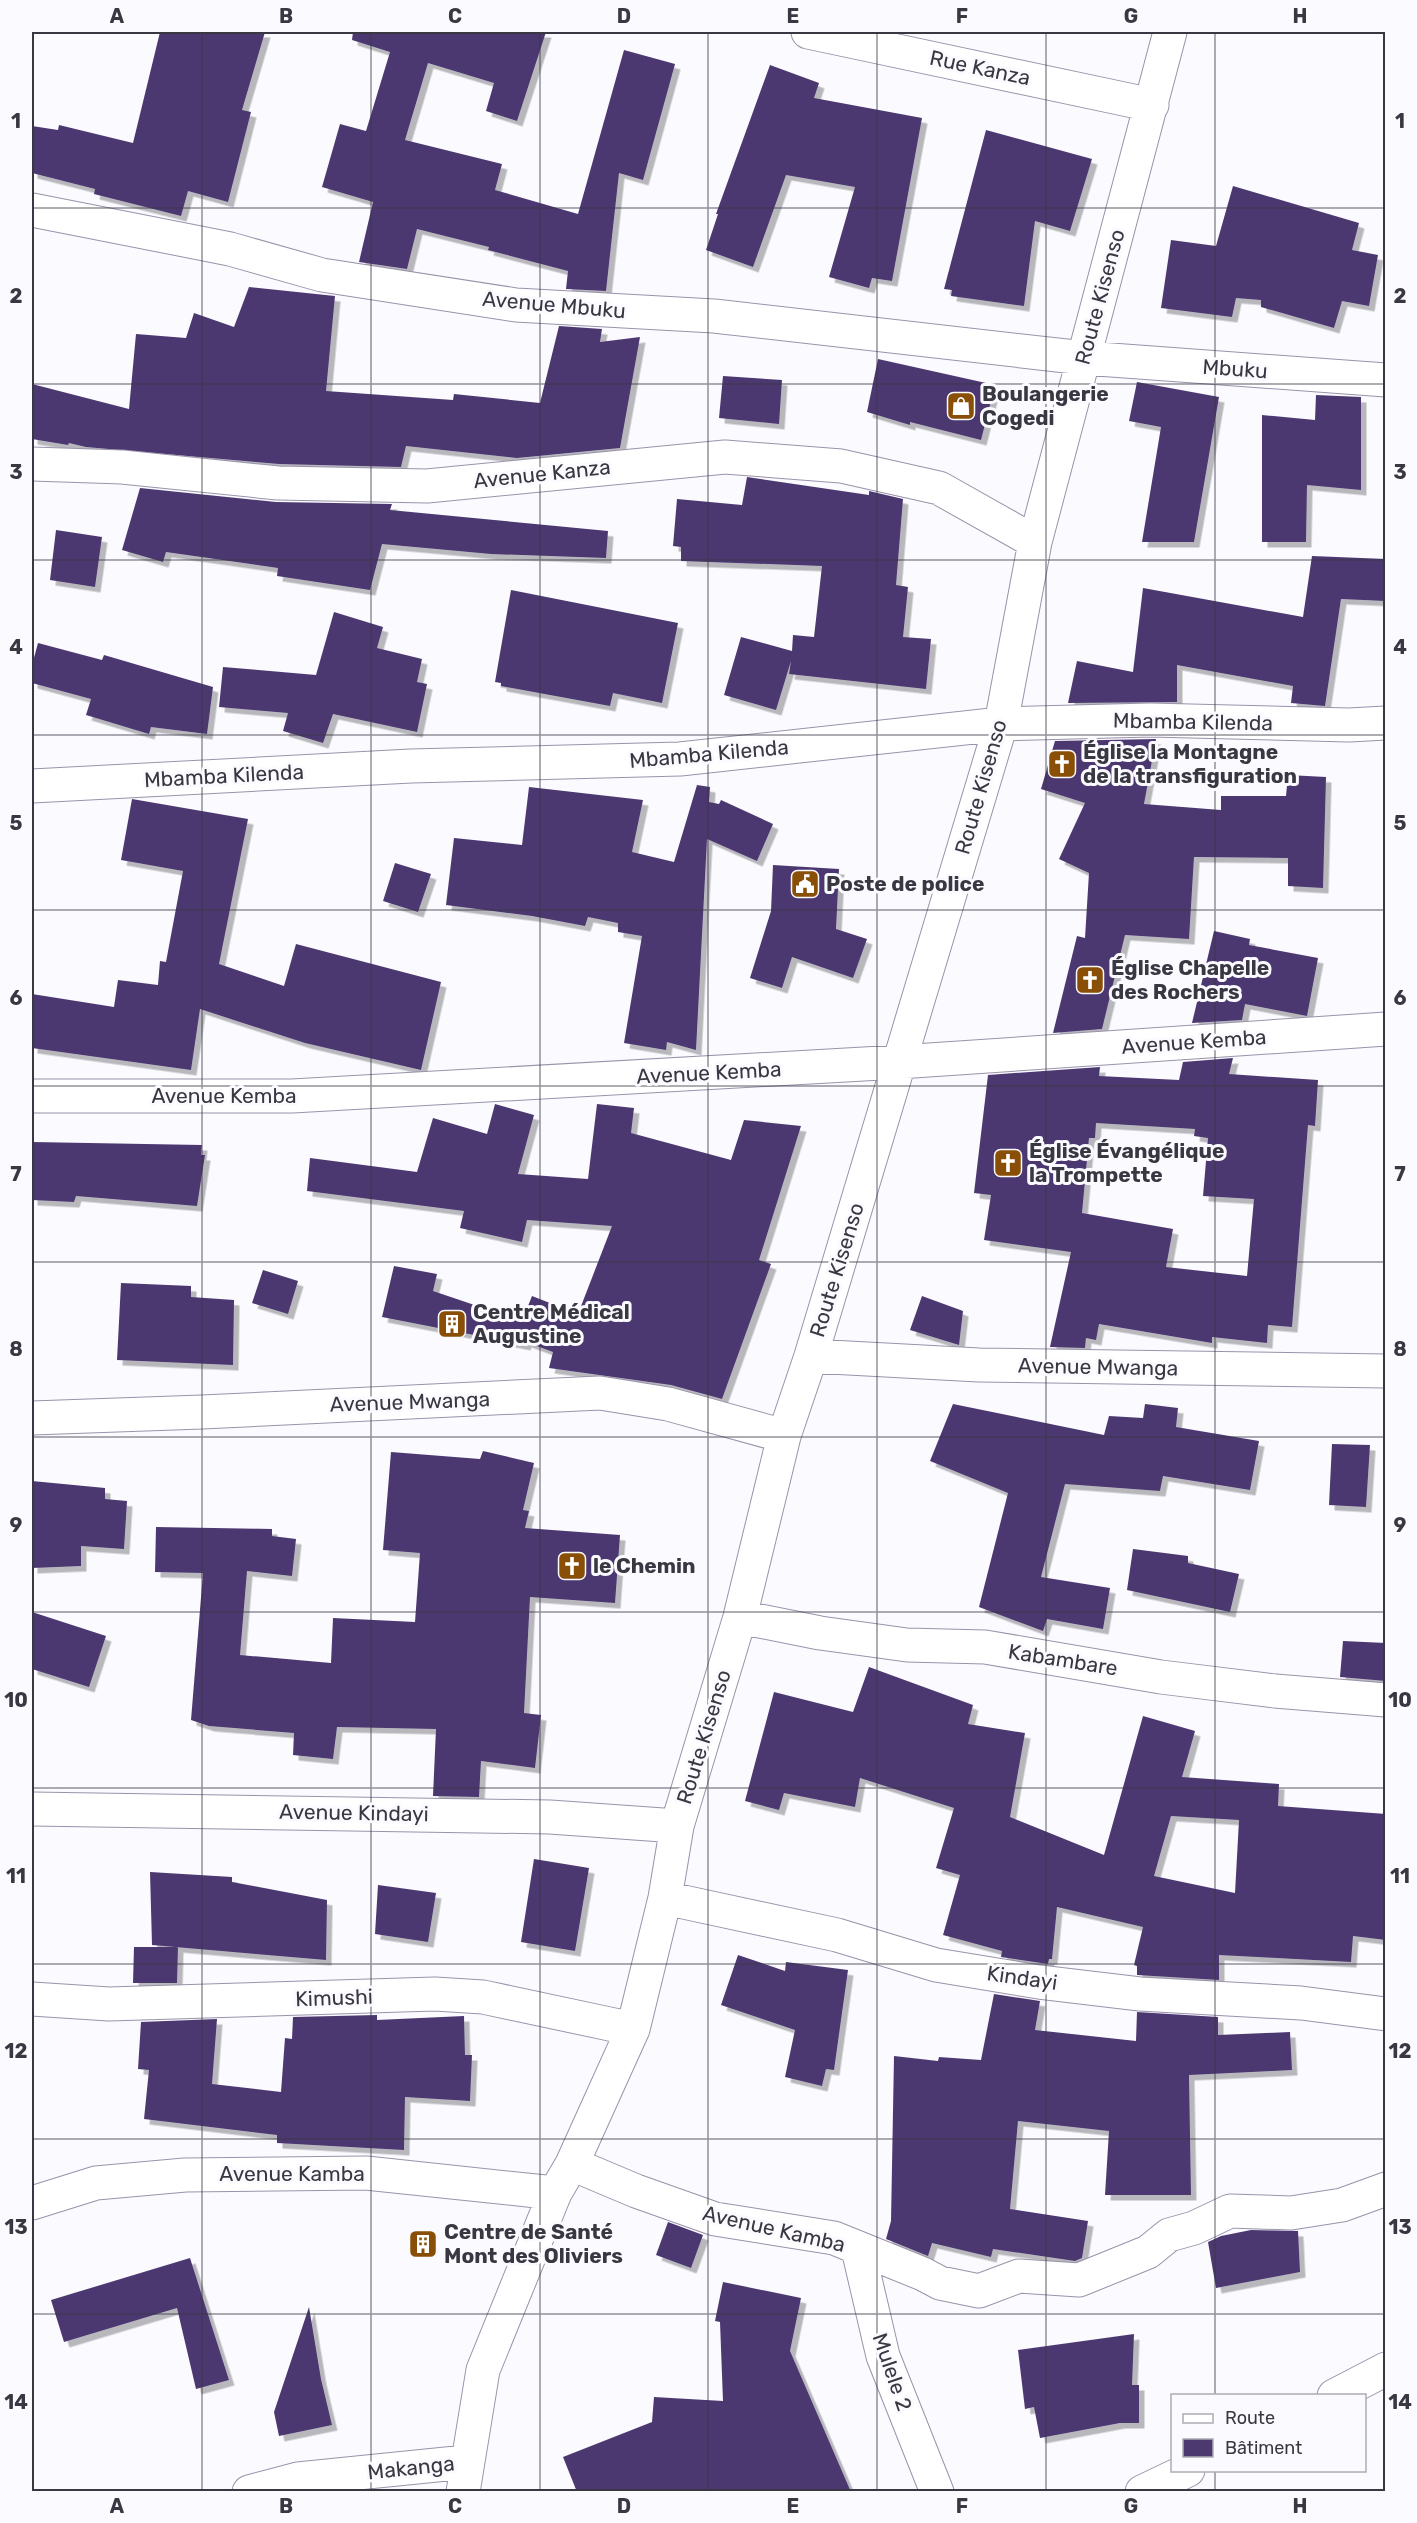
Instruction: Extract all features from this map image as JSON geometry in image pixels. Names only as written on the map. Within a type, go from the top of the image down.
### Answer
[{"type":"street","name":"Rue Kanza","points":[[808,32],[1152,105]]},
{"type":"street","name":"Route Kisenso","points":[[465,2477],[483,2370],[555,2193],[572,2164],[633,2029],[665,1898],[677,1826],[740,1617],[784,1436],[811,1356],[1001,724],[1035,542],[1170,32]]},
{"type":"street","name":"Avenue Mbuku","points":[[32,210],[230,249],[322,275],[516,305],[714,316],[1084,358]]},
{"type":"street","name":"Mbuku","points":[[1084,358],[1386,380]]},
{"type":"street","name":"Avenue Kanza","points":[[32,464],[122,467],[278,483],[428,486],[737,458],[841,466],[939,488],[1035,542]]},
{"type":"street","name":"Mbamba Kilenda","points":[[32,786],[411,766],[680,759],[1001,724],[1150,720],[1349,725],[1386,723]]},
{"type":"street","name":"Avenue Kemba","points":[[32,1096],[292,1096],[899,1062],[1386,1029]]},
{"type":"street","name":"Avenue Mwanga","points":[[811,1356],[991,1365],[1386,1371]]},
{"type":"street","name":"Avenue Mwanga","points":[[32,1418],[600,1393],[668,1404],[784,1436]]},
{"type":"street","name":"Kabambare","points":[[740,1617],[820,1633],[896,1643],[985,1647],[1184,1680],[1275,1691],[1386,1700]]},
{"type":"street","name":"Avenue Kindayi","points":[[32,1809],[550,1816],[677,1826]]},
{"type":"street","name":"Kindayi","points":[[665,1898],[837,1935],[936,1965],[1028,1980],[1140,1994],[1241,1998],[1386,2014]]},
{"type":"street","name":"Kimushi","points":[[32,1999],[109,2004],[435,1994],[483,1997],[633,2029]]},
{"type":"street","name":"Avenue Kamba","points":[[572,2164],[636,2191],[715,2219],[834,2238],[940,2283],[979,2291],[1019,2276],[1079,2280],[1148,2252],[1169,2235],[1194,2228],[1230,2211],[1291,2213],[1342,2205],[1386,2189]]},
{"type":"street","name":"Avenue Kamba","points":[[32,2202],[96,2183],[185,2175],[366,2173],[555,2193]]},
{"type":"street","name":"Mulele 2","points":[[858,2249],[883,2356],[937,2492]]},
{"type":"street","points":[[1338,2394],[1386,2369]]},
{"type":"street","points":[[1142,2492],[1184,2472]]},
{"type":"street","name":"Makanga","points":[[249,2492],[298,2479],[465,2477]]},
{"type":"building","points":[[160,32],[265,32],[242,110],[251,112],[228,202],[188,191],[181,216],[94,194],[95,189],[32,173],[32,126],[58,130],[59,125],[133,143]]},
{"type":"building","points":[[353,32],[546,32],[517,121],[486,111],[494,83],[428,63],[405,140],[502,164],[495,190],[578,214],[624,50],[675,64],[643,180],[619,173],[606,291],[566,289],[568,271],[488,250],[489,247],[417,229],[407,269],[359,262],[373,202],[322,187],[340,124],[366,131],[390,52],[352,40]]},
{"type":"building","points":[[770,65],[819,83],[814,98],[922,118],[892,281],[872,278],[869,288],[829,277],[855,187],[786,175],[753,267],[706,250],[718,214],[716,214]]},
{"type":"building","points":[[986,130],[1092,159],[1070,231],[1035,221],[1024,306],[951,296],[952,290],[944,289]]},
{"type":"building","points":[[1233,186],[1359,223],[1352,250],[1378,255],[1369,306],[1342,301],[1334,328],[1261,307],[1261,300],[1236,298],[1232,317],[1161,308],[1171,240],[1216,246]]},
{"type":"building","points":[[249,287],[335,296],[326,391],[453,400],[454,394],[540,403],[559,326],[602,329],[600,342],[640,337],[620,448],[517,458],[406,446],[401,467],[279,464],[86,447],[32,439],[32,384],[129,409],[136,334],[186,338],[194,313],[234,327]]},
{"type":"building","points":[[878,359],[995,385],[981,440],[910,422],[910,425],[867,412]]},
{"type":"building","points":[[723,376],[782,380],[779,424],[719,418]]},
{"type":"building","points":[[1137,382],[1219,397],[1194,542],[1142,542],[1161,427],[1129,421]]},
{"type":"building","points":[[1316,395],[1361,397],[1361,490],[1307,485],[1306,542],[1262,542],[1262,415],[1315,420]]},
{"type":"building","points":[[747,477],[869,495],[869,491],[903,499],[896,585],[908,587],[903,637],[931,639],[926,689],[789,674],[791,661],[776,710],[724,695],[741,637],[792,651],[793,635],[814,637],[822,566],[681,561],[681,547],[673,546],[677,499],[742,505]]},
{"type":"building","points":[[140,488],[276,502],[392,504],[390,510],[608,531],[606,558],[491,554],[382,544],[370,590],[277,576],[278,568],[166,552],[163,562],[122,550]]},
{"type":"building","points":[[56,530],[102,537],[95,587],[50,580]]},
{"type":"building","points":[[1312,556],[1386,559],[1386,601],[1341,599],[1325,706],[1291,703],[1293,686],[1177,665],[1177,702],[1068,703],[1077,661],[1133,672],[1143,588],[1303,617]]},
{"type":"building","points":[[511,590],[678,623],[662,703],[613,693],[610,706],[501,686],[501,683],[495,682]]},
{"type":"building","points":[[334,612],[383,627],[377,648],[422,659],[417,682],[427,684],[417,732],[333,714],[323,743],[283,731],[288,713],[219,707],[223,667],[316,675]]},
{"type":"building","points":[[38,643],[102,660],[104,655],[213,687],[207,734],[151,727],[149,734],[86,715],[91,699],[32,683],[32,665]]},
{"type":"building","points":[[1156,739],[1144,804],[1221,810],[1221,796],[1286,796],[1288,775],[1326,777],[1323,888],[1288,886],[1288,858],[1194,857],[1189,939],[1125,935],[1102,1029],[1053,1033],[1077,936],[1085,938],[1089,873],[1059,859],[1085,803],[1041,789],[1055,741]]},
{"type":"building","points":[[697,785],[710,787],[709,802],[719,804],[721,800],[773,824],[757,861],[707,839],[696,1050],[667,1042],[666,1050],[624,1043],[642,936],[618,932],[618,923],[588,917],[585,926],[532,916],[446,905],[454,838],[522,845],[529,787],[643,800],[632,852],[674,862]]},
{"type":"building","points":[[132,799],[248,819],[219,964],[284,986],[296,944],[441,982],[421,1070],[305,1043],[200,1009],[191,1070],[32,1048],[32,994],[114,1007],[118,980],[158,985],[160,961],[166,962],[183,871],[121,860]]},
{"type":"building","points":[[395,863],[431,874],[418,912],[383,901]]},
{"type":"building","points":[[773,865],[839,869],[836,929],[867,939],[853,978],[792,957],[782,988],[750,978],[771,911]]},
{"type":"building","points":[[1214,931],[1250,939],[1249,945],[1318,958],[1307,1016],[1245,1004],[1242,1020],[1192,1023]]},
{"type":"building","points":[[1233,1058],[1229,1074],[1318,1080],[1315,1126],[1308,1125],[1292,1327],[1268,1325],[1267,1343],[1212,1337],[1212,1343],[1099,1324],[1096,1340],[1086,1338],[1085,1348],[1050,1347],[1071,1252],[984,1240],[991,1195],[974,1193],[988,1075],[1100,1067],[1099,1076],[1179,1080],[1183,1062]],"holes":[[[1096,1123],[1195,1129],[1194,1136],[1208,1138],[1203,1196],[1254,1199],[1247,1276],[1166,1267],[1173,1229],[1082,1213],[1089,1138],[1095,1138]]]},
{"type":"building","points":[[495,1104],[534,1115],[518,1174],[588,1179],[597,1104],[634,1108],[631,1133],[731,1160],[744,1120],[801,1126],[759,1260],[771,1264],[722,1399],[671,1385],[549,1368],[553,1352],[526,1342],[525,1345],[382,1317],[394,1266],[437,1274],[433,1291],[522,1321],[532,1296],[578,1314],[612,1226],[527,1220],[522,1242],[460,1228],[464,1211],[307,1191],[310,1158],[417,1172],[433,1118],[487,1134]]},
{"type":"building","points":[[32,1142],[202,1145],[201,1155],[205,1155],[197,1206],[76,1196],[74,1202],[32,1200]]},
{"type":"building","points":[[263,1270],[298,1281],[288,1314],[252,1303]]},
{"type":"building","points":[[121,1283],[191,1286],[191,1297],[234,1300],[233,1365],[117,1360]]},
{"type":"building","points":[[922,1296],[963,1311],[959,1345],[910,1330]]},
{"type":"building","points":[[953,1404],[1104,1435],[1109,1416],[1143,1418],[1145,1404],[1178,1408],[1176,1427],[1259,1441],[1250,1490],[1163,1476],[1160,1491],[1065,1484],[1041,1577],[1110,1588],[1103,1629],[1047,1619],[1043,1631],[979,1607],[1008,1493],[930,1461]]},
{"type":"building","points":[[1332,1444],[1370,1445],[1366,1507],[1329,1505]]},
{"type":"building","points":[[483,1451],[534,1463],[523,1510],[529,1511],[525,1528],[620,1535],[615,1603],[530,1597],[524,1713],[541,1715],[535,1768],[481,1761],[479,1797],[433,1796],[436,1729],[337,1727],[333,1759],[293,1755],[294,1733],[209,1726],[191,1720],[203,1573],[155,1572],[156,1527],[272,1529],[272,1536],[296,1539],[292,1576],[247,1571],[240,1655],[331,1663],[333,1618],[415,1622],[420,1553],[383,1550],[391,1452],[480,1459]]},
{"type":"building","points":[[32,1481],[105,1488],[105,1499],[127,1501],[124,1549],[81,1546],[81,1566],[32,1568]]},
{"type":"building","points":[[1133,1549],[1188,1556],[1188,1563],[1239,1574],[1230,1612],[1127,1590]]},
{"type":"building","points":[[32,1612],[106,1636],[89,1687],[32,1669]]},
{"type":"building","points":[[1343,1641],[1386,1643],[1386,1681],[1340,1677]]},
{"type":"building","points":[[869,1667],[973,1705],[968,1724],[1025,1733],[1010,1817],[1104,1855],[1143,1716],[1195,1731],[1182,1777],[1279,1784],[1278,1806],[1386,1814],[1386,1940],[1353,1936],[1351,1962],[1219,1955],[1219,1980],[1137,1975],[1137,1966],[1134,1965],[1143,1927],[1057,1907],[1052,1959],[1049,1959],[1048,1964],[1001,1957],[1002,1951],[943,1935],[960,1875],[936,1868],[954,1808],[860,1778],[855,1807],[784,1793],[779,1810],[745,1801],[774,1692],[853,1712]],"holes":[[[1171,1816],[1239,1820],[1235,1893],[1154,1876]]]},
{"type":"building","points":[[534,1859],[589,1868],[575,1951],[521,1942]]},
{"type":"building","points":[[150,1872],[232,1877],[232,1882],[327,1900],[326,1960],[152,1945]]},
{"type":"building","points":[[378,1885],[436,1893],[428,1942],[375,1934]]},
{"type":"building","points":[[134,1947],[178,1947],[177,1983],[133,1983]]},
{"type":"building","points":[[738,1955],[785,1971],[786,1962],[848,1970],[834,2070],[826,2069],[822,2086],[785,2077],[795,2030],[721,2005]]},
{"type":"building","points":[[994,1994],[1040,2001],[1035,2030],[1136,2041],[1137,2012],[1218,2017],[1218,2035],[1290,2032],[1292,2070],[1189,2075],[1191,2195],[1105,2195],[1109,2131],[1018,2121],[1010,2209],[1088,2221],[1082,2258],[1075,2261],[993,2249],[991,2257],[932,2243],[928,2256],[886,2239],[891,2221],[894,2056],[938,2061],[939,2057],[981,2060]]},
{"type":"building","points":[[377,2015],[377,2020],[464,2016],[465,2055],[472,2055],[470,2101],[405,2097],[404,2150],[277,2143],[277,2135],[144,2119],[149,2070],[138,2069],[141,2022],[217,2019],[212,2084],[281,2092],[285,2038],[292,2039],[293,2017]]},
{"type":"building","points":[[668,2222],[703,2235],[691,2268],[656,2255]]},
{"type":"building","points":[[1251,2230],[1298,2231],[1300,2272],[1216,2288],[1208,2242],[1221,2236]]},
{"type":"building","points":[[190,2258],[229,2380],[196,2389],[177,2308],[64,2342],[51,2300]]},
{"type":"building","points":[[723,2282],[801,2298],[790,2351],[851,2492],[577,2492],[563,2457],[652,2422],[654,2397],[723,2401],[720,2322],[715,2321]]},
{"type":"building","points":[[309,2307],[321,2379],[332,2425],[279,2436],[274,2412]]},
{"type":"building","points":[[1134,2334],[1132,2385],[1139,2385],[1139,2423],[1120,2423],[1040,2438],[1034,2407],[1025,2409],[1018,2350]]},
{"type":"place","name":"Boulangerie Cogedi","points":[[961,406]]},
{"type":"place","name":"Église la Montagne de la transfiguration","points":[[1062,764]]},
{"type":"place","name":"Poste de police","points":[[805,884]]},
{"type":"place","name":"Église Chapelle des Rochers","points":[[1090,980]]},
{"type":"place","name":"Église Évangélique la Trompette","points":[[1008,1163]]},
{"type":"place","name":"Centre Médical Augustine","points":[[452,1324]]},
{"type":"place","name":"le Chemin","points":[[572,1566]]},
{"type":"place","name":"Centre de Santé Mont des Oliviers","points":[[423,2244]]}]
